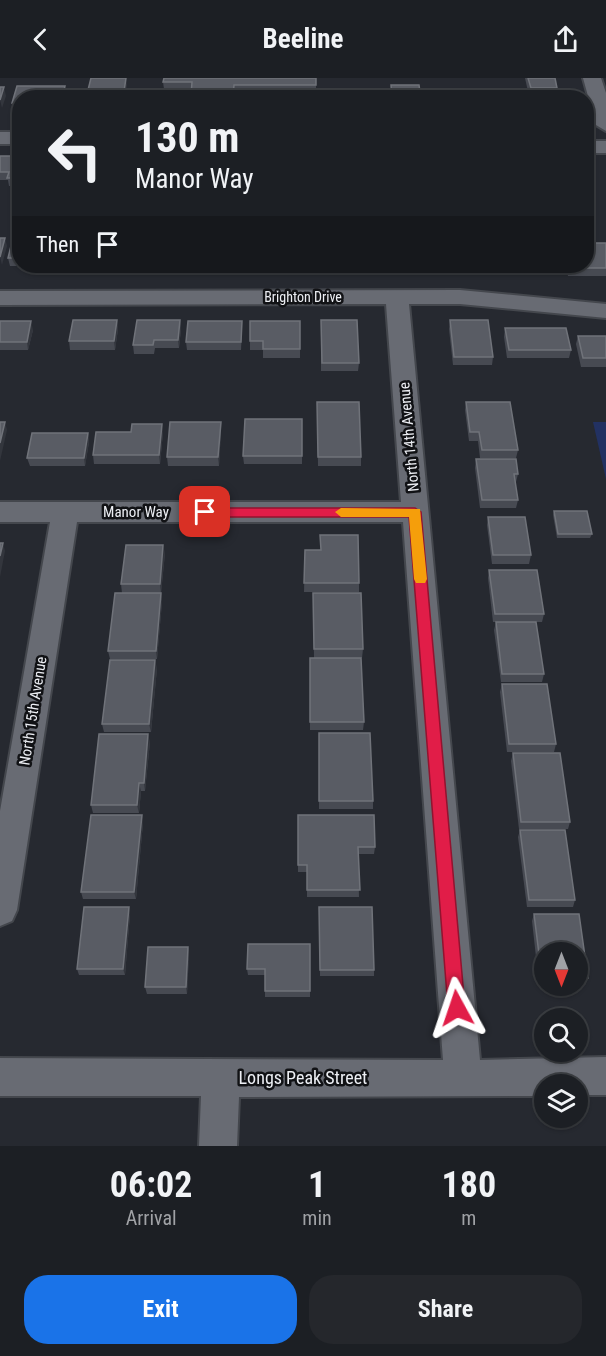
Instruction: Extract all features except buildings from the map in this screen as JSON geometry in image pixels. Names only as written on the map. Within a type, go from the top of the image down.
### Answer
[{"type":"street","points":[[592,78],[606,125]]},
{"type":"street","name":"North 14th Avenue","points":[[397,297],[463,1079]]},
{"type":"street","name":"Brighton Drive","points":[[0,298],[476,298],[606,311]]},
{"type":"street","name":"Manor Way","points":[[0,512],[415,512]]},
{"type":"street","name":"North 15th Avenue","points":[[0,909],[65,512]]},
{"type":"street","name":"Longs Peak Street","points":[[0,1077],[463,1079],[606,1076]]},
{"type":"street","points":[[218,1146],[221,1078]]},
{"type":"shaded area","points":[[593,422],[606,422],[606,479]]},
{"type":"slow traffic","points":[[341,512],[415,512],[421,579]]},
{"type":"route","points":[[205,512],[415,512],[457,1008]]}]
